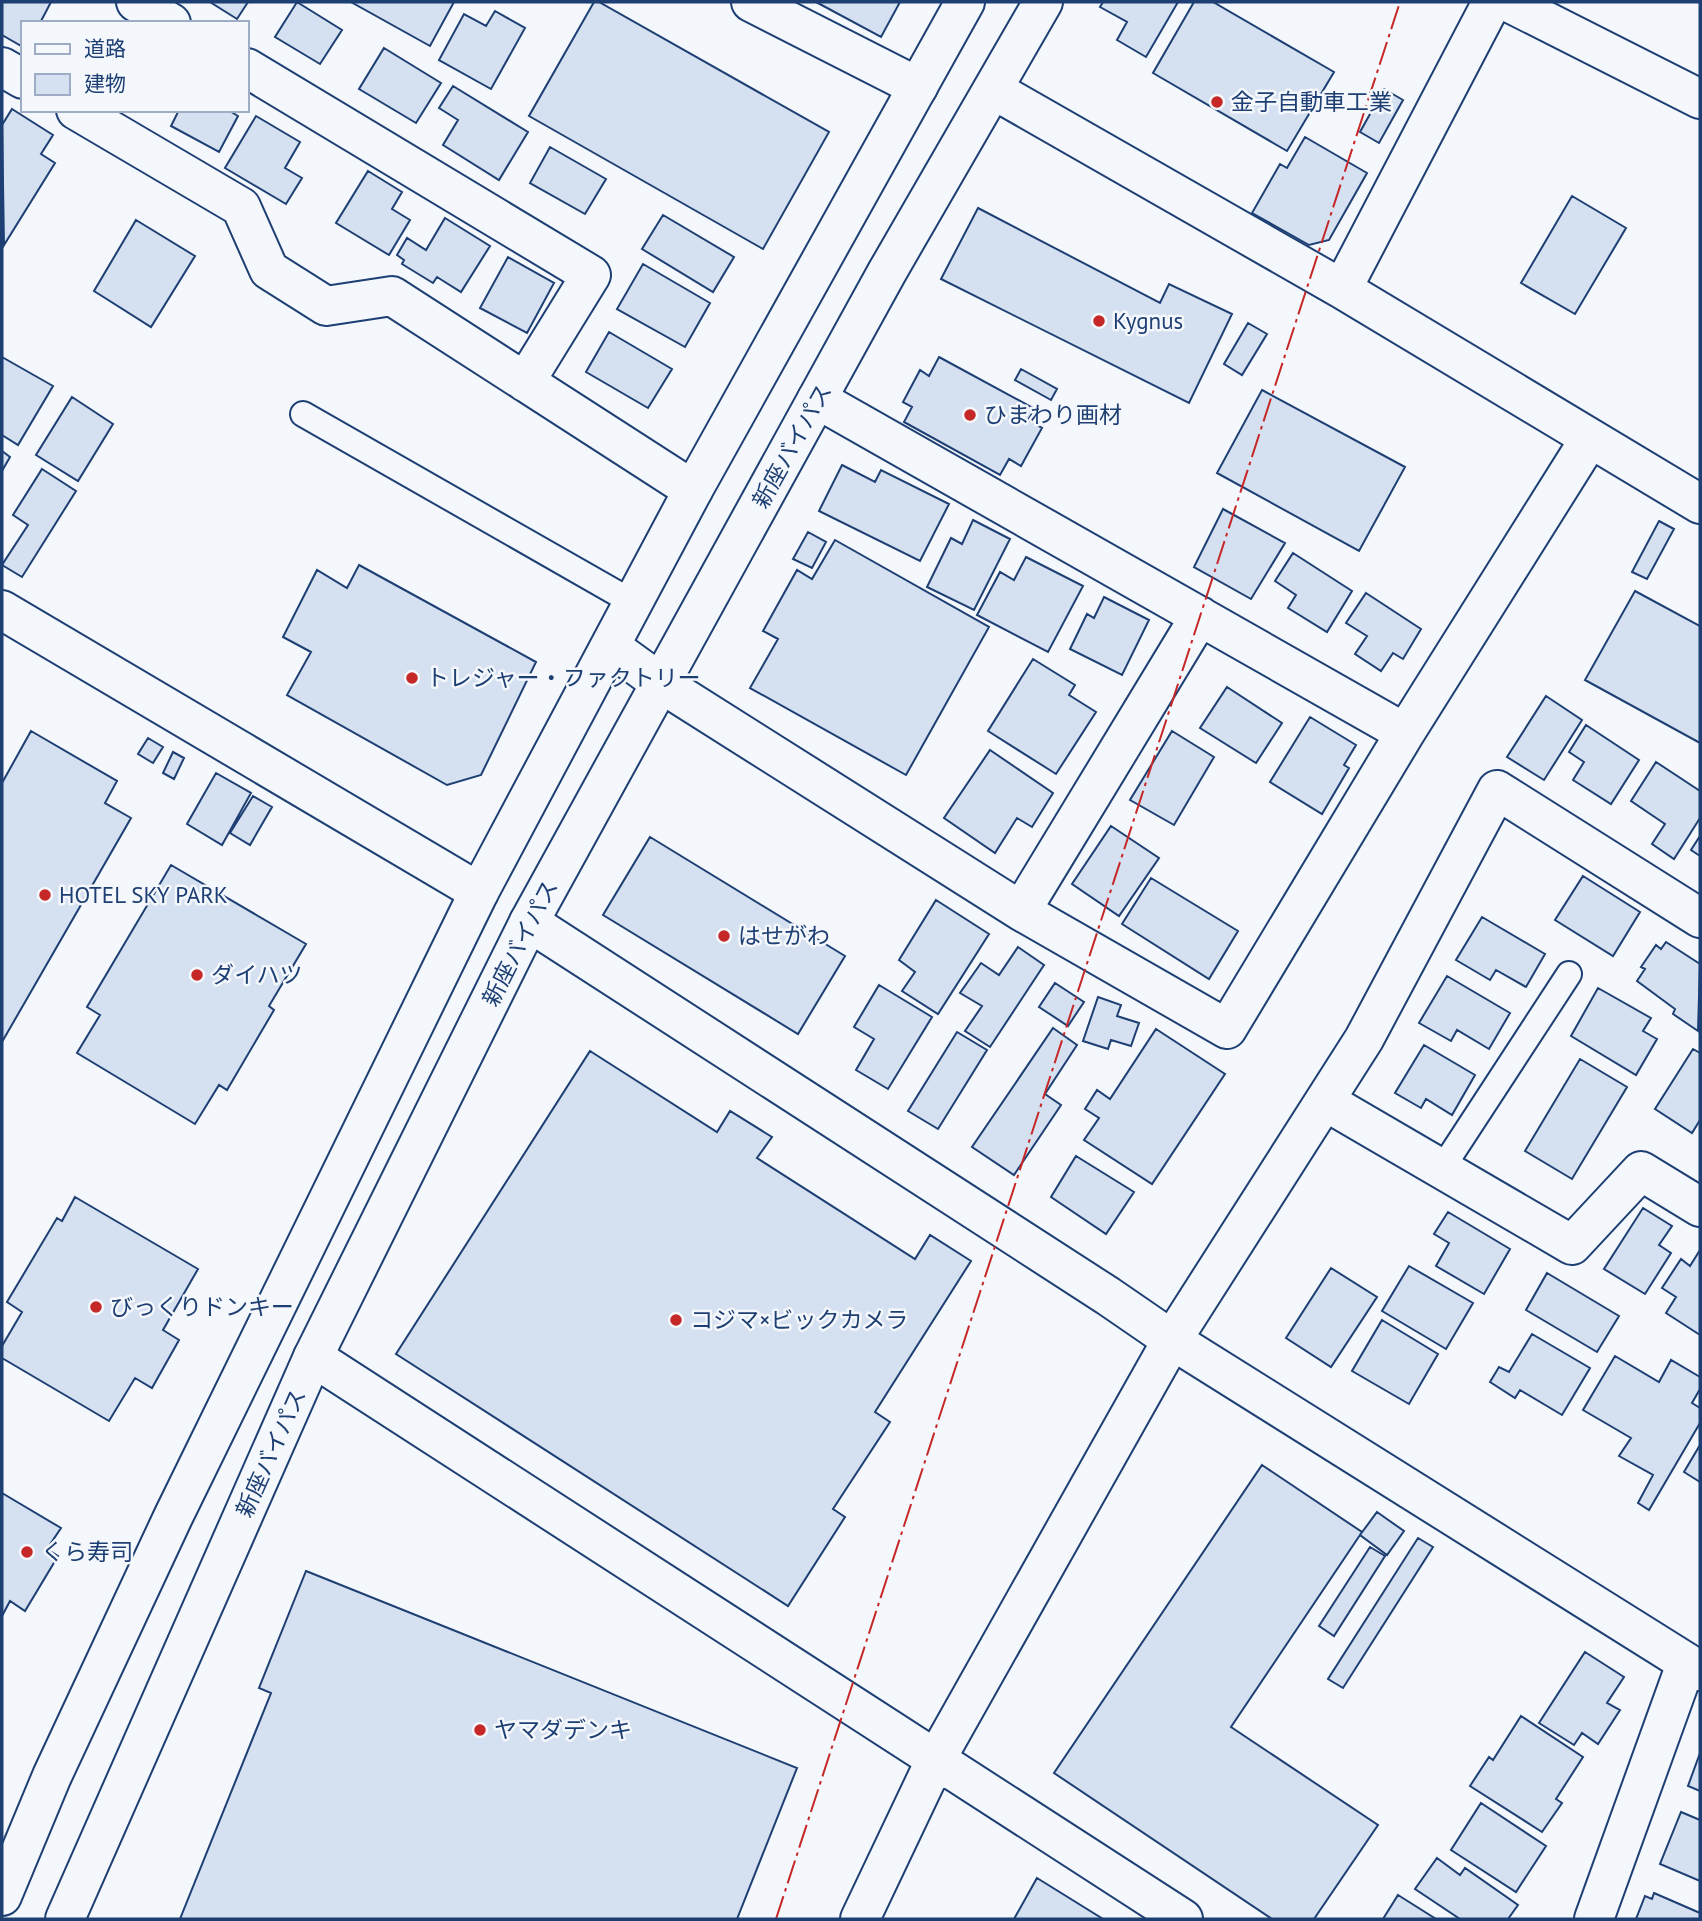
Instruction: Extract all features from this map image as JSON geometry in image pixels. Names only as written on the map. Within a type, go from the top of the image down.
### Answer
[{"type":"main road","points":[[136,2],[168,21]]},
{"type":"main road","points":[[751,2],[918,87]]},
{"type":"main road","points":[[2,1896],[52,1776],[173,1517],[479,892],[693,490],[833,234],[965,2]]},
{"type":"main road","name":"新座バイパス","points":[[65,1919],[313,1357],[529,922],[817,399],[1043,2]]},
{"type":"main road","points":[[1342,289],[1492,2]]},
{"type":"main road","points":[[1508,2],[1700,99]]},
{"type":"main road","points":[[2,67],[21,78]]},
{"type":"main road","points":[[248,69],[591,275],[525,382]]},
{"type":"main road","points":[[994,90],[1342,289],[1589,440],[1700,504]]},
{"type":"main road","points":[[79,112],[241,207],[269,270],[326,306],[392,296],[693,490]]},
{"type":"main road","points":[[817,399],[1405,733]]},
{"type":"main road","points":[[611,647],[662,684],[1021,911],[1227,1029],[1405,733],[1589,440]]},
{"type":"main road","points":[[2,610],[479,892]]},
{"type":"main road","points":[[1021,911],[1200,616]]},
{"type":"main road","points":[[860,1919],[935,1761],[1172,1340],[1364,1040],[1497,790],[1700,918]]},
{"type":"main road","points":[[529,922],[1172,1340],[1693,1668],[1594,1919]]},
{"type":"main road","points":[[1325,1101],[1572,1245],[1641,1171],[1700,1207]]},
{"type":"main road","points":[[313,1357],[1183,1919]]},
{"type":"lane","points":[[303,414],[634,603]]},
{"type":"lane","points":[[1441,1170],[1569,974]]},
{"type":"building","points":[[2,2],[51,2],[41,21],[21,21],[21,46],[2,35]]},
{"type":"building","points":[[210,2],[248,2],[237,19]]},
{"type":"building","points":[[297,2],[342,30],[320,64],[275,37]]},
{"type":"building","points":[[351,2],[454,2],[430,46]]},
{"type":"building","points":[[594,2],[599,2],[829,132],[763,249],[529,116]]},
{"type":"building","points":[[816,2],[900,2],[881,37]]},
{"type":"building","points":[[1103,2],[1178,2],[1146,57],[1117,40],[1127,22],[1100,7]]},
{"type":"building","points":[[1194,2],[1213,2],[1334,72],[1287,151],[1153,73]]},
{"type":"building","points":[[495,11],[525,28],[491,89],[439,60],[464,14],[486,26]]},
{"type":"building","points":[[384,48],[441,83],[416,123],[359,89]]},
{"type":"building","points":[[453,86],[528,132],[499,180],[443,145],[458,120],[439,108]]},
{"type":"building","points":[[1384,89],[1403,100],[1379,143],[1360,132]]},
{"type":"building","points":[[12,109],[53,135],[41,154],[55,163],[4,245],[2,125]]},
{"type":"building","points":[[178,112],[234,112],[238,116],[219,152],[171,126]]},
{"type":"building","points":[[256,116],[300,142],[285,168],[302,178],[286,204],[225,168]]},
{"type":"building","points":[[1305,137],[1367,173],[1329,240],[1309,245],[1252,213],[1280,164],[1287,168]]},
{"type":"building","points":[[550,147],[606,179],[585,214],[530,183]]},
{"type":"building","points":[[368,171],[402,192],[392,209],[410,220],[389,255],[336,223]]},
{"type":"building","points":[[1572,196],[1626,228],[1575,314],[1521,283]]},
{"type":"building","points":[[978,208],[1160,303],[1169,284],[1232,314],[1189,403],[941,279]]},
{"type":"building","points":[[663,215],[734,257],[713,292],[642,249]]},
{"type":"building","points":[[445,218],[490,246],[461,292],[437,277],[433,283],[402,264],[404,260],[397,255],[407,238],[426,250]]},
{"type":"building","points":[[136,220],[195,256],[151,327],[94,291]]},
{"type":"building","points":[[508,257],[554,283],[527,333],[480,308]]},
{"type":"building","points":[[643,264],[710,303],[685,347],[617,309]]},
{"type":"building","points":[[1248,323],[1267,334],[1242,375],[1224,364]]},
{"type":"building","points":[[609,332],[672,369],[648,408],[586,372]]},
{"type":"building","points":[[2,357],[53,386],[18,445],[2,435]]},
{"type":"building","name":"ひまわり画材","points":[[939,357],[1035,409],[1028,420],[1042,428],[1021,466],[1009,459],[1000,475],[904,422],[912,407],[903,402],[920,370],[929,376]]},
{"type":"building","points":[[1021,369],[1057,389],[1051,400],[1015,380]]},
{"type":"building","points":[[1262,390],[1405,467],[1359,551],[1217,473]]},
{"type":"building","points":[[72,397],[113,424],[78,481],[36,455]]},
{"type":"building","points":[[2,451],[10,457],[2,471]]},
{"type":"building","points":[[842,465],[875,482],[881,470],[949,504],[920,561],[819,511]]},
{"type":"building","points":[[42,469],[76,491],[22,577],[2,565],[28,525],[13,515]]},
{"type":"building","points":[[1223,509],[1285,543],[1251,599],[1194,567]]},
{"type":"building","points":[[973,520],[1010,539],[974,610],[927,587],[951,538],[962,544]]},
{"type":"building","points":[[1659,521],[1674,529],[1647,579],[1632,572]]},
{"type":"building","points":[[808,532],[826,542],[812,568],[793,559]]},
{"type":"building","points":[[835,540],[989,627],[906,775],[750,688],[778,639],[763,631],[797,570],[812,579]]},
{"type":"building","points":[[1293,553],[1352,591],[1327,632],[1288,608],[1296,595],[1275,581]]},
{"type":"building","points":[[1026,557],[1083,586],[1048,652],[977,615],[1000,572],[1014,580]]},
{"type":"building","name":"トレジャー・ファクトリー","points":[[359,565],[536,662],[481,775],[447,785],[287,695],[311,652],[283,637],[317,570],[347,588]]},
{"type":"building","points":[[1635,591],[1700,626],[1700,743],[1585,680]]},
{"type":"building","points":[[1366,593],[1421,629],[1403,659],[1393,653],[1381,671],[1355,654],[1367,636],[1346,623]]},
{"type":"building","points":[[1104,597],[1149,620],[1122,675],[1070,649],[1087,614],[1094,618]]},
{"type":"building","points":[[1033,659],[1075,685],[1069,695],[1096,712],[1056,774],[988,731]]},
{"type":"building","points":[[1227,687],[1282,723],[1256,763],[1200,728]]},
{"type":"building","points":[[1546,696],[1582,720],[1544,780],[1507,757]]},
{"type":"building","points":[[1310,717],[1356,745],[1344,765],[1349,768],[1322,814],[1270,782]]},
{"type":"building","points":[[1586,725],[1639,760],[1611,804],[1573,780],[1584,762],[1569,752]]},
{"type":"building","name":"HOTEL SKY PARK","points":[[31,731],[117,781],[105,803],[131,818],[2,1042],[2,783]]},
{"type":"building","points":[[1172,731],[1214,757],[1174,825],[1130,800]]},
{"type":"building","points":[[148,738],[163,747],[153,763],[138,754]]},
{"type":"building","points":[[990,750],[1053,793],[1032,827],[1017,818],[995,853],[944,818]]},
{"type":"building","points":[[173,752],[184,758],[174,779],[163,773]]},
{"type":"building","points":[[1656,762],[1700,791],[1700,818],[1674,859],[1652,844],[1665,824],[1631,801]]},
{"type":"building","points":[[216,773],[251,793],[222,845],[187,824]]},
{"type":"building","points":[[253,796],[272,807],[250,845],[230,833]]},
{"type":"building","points":[[1111,826],[1159,858],[1119,916],[1072,884]]},
{"type":"building","points":[[1700,836],[1700,856],[1691,850]]},
{"type":"building","name":"はせがわ","points":[[650,837],[845,956],[798,1034],[603,915]]},
{"type":"building","name":"ダイハツ","points":[[171,865],[306,944],[269,1006],[274,1010],[227,1090],[219,1085],[195,1124],[77,1053],[100,1015],[87,1007]]},
{"type":"building","points":[[1583,876],[1640,912],[1613,956],[1555,920]]},
{"type":"building","points":[[1151,878],[1238,931],[1209,979],[1122,924]]},
{"type":"building","points":[[936,900],[989,934],[938,1014],[902,991],[915,972],[899,960]]},
{"type":"building","points":[[1482,917],[1545,954],[1526,987],[1496,970],[1490,980],[1456,960]]},
{"type":"building","points":[[1666,942],[1700,964],[1698,1031],[1673,1014],[1675,1009],[1637,981],[1645,969],[1641,967],[1656,945],[1661,949]]},
{"type":"building","points":[[1018,947],[1044,965],[990,1047],[965,1031],[982,1006],[960,993],[981,963],[999,975]]},
{"type":"building","points":[[1447,976],[1510,1013],[1489,1049],[1457,1030],[1451,1041],[1419,1023]]},
{"type":"building","points":[[1055,983],[1084,1002],[1068,1026],[1039,1007]]},
{"type":"building","points":[[879,985],[932,1017],[888,1089],[856,1070],[874,1039],[854,1027]]},
{"type":"building","points":[[1598,988],[1651,1018],[1643,1031],[1657,1039],[1636,1075],[1571,1036]]},
{"type":"building","points":[[1098,997],[1121,1005],[1117,1016],[1139,1023],[1131,1046],[1111,1040],[1108,1049],[1083,1041]]},
{"type":"building","points":[[1053,1028],[1077,1045],[1045,1094],[1061,1105],[1014,1175],[972,1147]]},
{"type":"building","points":[[1156,1029],[1225,1074],[1152,1184],[1084,1140],[1099,1118],[1085,1109],[1097,1090],[1110,1099]]},
{"type":"building","points":[[957,1032],[987,1050],[938,1129],[908,1111]]},
{"type":"building","points":[[1424,1045],[1475,1075],[1452,1115],[1426,1099],[1421,1108],[1395,1093]]},
{"type":"building","points":[[1693,1049],[1700,1053],[1700,1120],[1692,1133],[1655,1109]]},
{"type":"building","name":"コジマ×ビックカメラ","points":[[590,1051],[717,1132],[730,1111],[772,1137],[757,1158],[915,1259],[930,1235],[971,1261],[875,1412],[890,1422],[833,1509],[845,1517],[788,1606],[396,1354]]},
{"type":"building","points":[[1580,1059],[1627,1087],[1572,1179],[1525,1151]]},
{"type":"building","points":[[1076,1156],[1134,1192],[1106,1234],[1051,1197]]},
{"type":"building","name":"びっくりドンキー","points":[[75,1197],[198,1269],[163,1330],[179,1340],[152,1388],[135,1378],[109,1421],[2,1358],[2,1346],[22,1312],[7,1302],[57,1218],[62,1221]]},
{"type":"building","points":[[1643,1208],[1672,1226],[1659,1245],[1671,1253],[1645,1294],[1604,1269]]},
{"type":"building","points":[[1448,1212],[1510,1249],[1484,1294],[1436,1266],[1449,1243],[1434,1234]]},
{"type":"building","points":[[1700,1250],[1700,1335],[1666,1313],[1676,1297],[1662,1288],[1681,1259],[1690,1266]]},
{"type":"building","points":[[1409,1266],[1473,1303],[1446,1349],[1382,1311]]},
{"type":"building","points":[[1331,1268],[1377,1297],[1331,1367],[1286,1338]]},
{"type":"building","points":[[1547,1273],[1619,1316],[1597,1352],[1526,1310]]},
{"type":"building","points":[[1382,1320],[1438,1354],[1409,1404],[1352,1371]]},
{"type":"building","points":[[1532,1334],[1590,1368],[1562,1415],[1520,1390],[1515,1398],[1490,1382],[1499,1367],[1509,1372]]},
{"type":"building","points":[[1615,1356],[1659,1382],[1671,1360],[1700,1377],[1700,1389],[1692,1403],[1700,1408],[1700,1423],[1649,1510],[1638,1503],[1653,1475],[1619,1456],[1631,1438],[1583,1410]]},
{"type":"building","points":[[1700,1445],[1700,1482],[1684,1472]]},
{"type":"building","points":[[1262,1465],[1362,1532],[1231,1727],[1378,1825],[1314,1919],[1272,1919],[1054,1773]]},
{"type":"building","name":"くら寿司","points":[[2,1493],[61,1528],[47,1549],[58,1556],[25,1611],[10,1601],[2,1616]]},
{"type":"building","points":[[1377,1512],[1404,1531],[1387,1555],[1360,1535]]},
{"type":"building","points":[[1418,1538],[1433,1547],[1343,1688],[1328,1679]]},
{"type":"building","points":[[1370,1547],[1385,1556],[1334,1636],[1319,1626]]},
{"type":"building","name":"ヤマダデンキ","points":[[306,1571],[797,1768],[737,1919],[180,1919],[271,1693],[259,1688]]},
{"type":"building","points":[[1585,1652],[1624,1677],[1607,1703],[1620,1710],[1598,1744],[1582,1733],[1574,1745],[1539,1723]]},
{"type":"building","points":[[1521,1716],[1583,1757],[1556,1799],[1562,1803],[1542,1832],[1470,1786],[1489,1757],[1493,1760]]},
{"type":"building","points":[[1700,1753],[1700,1791],[1688,1786]]},
{"type":"building","points":[[1481,1803],[1546,1846],[1516,1892],[1451,1850]]},
{"type":"building","points":[[1681,1812],[1700,1820],[1700,1881],[1660,1864]]},
{"type":"building","points":[[1437,1858],[1460,1875],[1465,1868],[1518,1905],[1508,1919],[1460,1919],[1415,1889]]},
{"type":"building","points":[[1037,1878],[1103,1919],[1014,1919]]},
{"type":"building","points":[[1654,1893],[1700,1913],[1700,1919],[1636,1919],[1645,1896],[1652,1899]]},
{"type":"building","points":[[1398,1895],[1436,1919],[1383,1919]]},
{"type":"power","points":[[776,1919],[1400,2]]},
{"type":"place","name":"金子自動車工業","points":[[1217,102]]},
{"type":"place","name":"Kygnus","points":[[1099,321]]},
{"type":"place","name":"ひまわり画材","points":[[970,415]]},
{"type":"place","name":"トレジャー・ファクトリー","points":[[412,678]]},
{"type":"place","name":"HOTEL SKY PARK","points":[[45,895]]},
{"type":"place","name":"はせがわ","points":[[724,936]]},
{"type":"place","name":"ダイハツ","points":[[197,975]]},
{"type":"place","name":"びっくりドンキー","points":[[96,1307]]},
{"type":"place","name":"コジマ×ビックカメラ","points":[[676,1320]]},
{"type":"place","name":"くら寿司","points":[[27,1552]]},
{"type":"place","name":"ヤマダデンキ","points":[[480,1730]]}]
